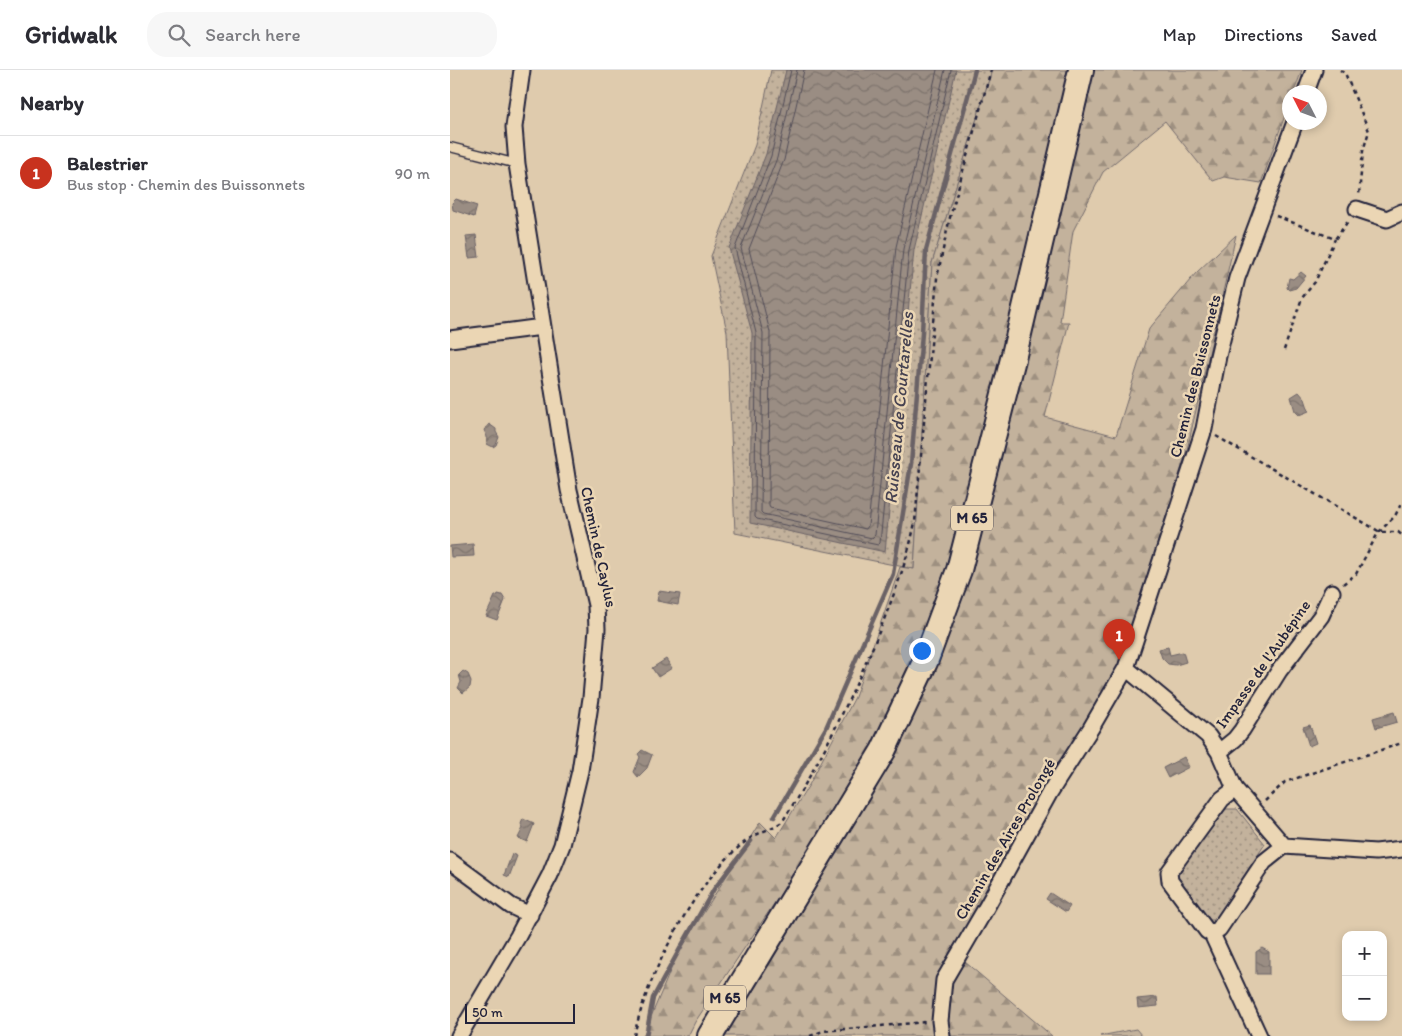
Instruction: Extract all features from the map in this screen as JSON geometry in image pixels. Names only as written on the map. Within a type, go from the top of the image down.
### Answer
[{"type":"main road","name":"M 65","points":[[710,1036],[754,960],[839,826],[883,751],[925,662],[959,570],[1013,358],[1081,70]]},
{"type":"main road","name":"M 65","points":[[697,1036],[754,960]]},
{"type":"street","name":"Chemin de Caylus","points":[[459,1036],[530,915],[550,875],[562,845],[580,771],[591,698],[597,629],[596,605],[568,490],[517,164],[514,127],[522,70]]},
{"type":"street","points":[[1309,85],[1314,70]]},
{"type":"street","name":"Chemin des Buissonnets","points":[[1126,668],[1204,429],[1218,356],[1237,278],[1292,130]]},
{"type":"street","points":[[1357,209],[1386,219],[1402,212]]},
{"type":"street","points":[[450,338],[542,327]]},
{"type":"street","name":"Impasse de l'Aubépine","points":[[1219,752],[1235,739],[1242,730],[1279,671],[1321,616],[1332,592]]},
{"type":"street","points":[[1126,668],[1208,736],[1219,752],[1235,789],[1284,846]]},
{"type":"street","name":"Chemin des Aires Prolongé","points":[[941,1029],[944,980],[1050,792],[1092,728],[1126,668]]},
{"type":"street","points":[[1235,789],[1222,799],[1169,872],[1170,881],[1207,931],[1212,934],[1259,1036]]},
{"type":"street","points":[[1212,934],[1219,929],[1264,862],[1284,846],[1376,852],[1402,850]]},
{"type":"street","points":[[450,861],[511,906],[530,915]]},
{"type":"lane","points":[[450,147],[517,164]]},
{"type":"path","points":[[634,1036],[639,1014],[665,950],[689,909],[711,877],[744,842],[760,831],[775,827],[782,822],[816,767],[842,717],[898,586],[910,550],[915,522],[937,278],[949,220],[991,70]]},
{"type":"path","points":[[1284,350],[1302,298],[1315,282],[1335,239],[1357,209],[1363,151],[1369,131],[1345,72],[1340,70]]},
{"type":"path","points":[[1262,210],[1335,239]]},
{"type":"path","points":[[1204,429],[1380,532],[1398,532],[1402,535]]},
{"type":"path","points":[[1332,592],[1356,574],[1380,532],[1395,516],[1402,502]]},
{"type":"path","points":[[1254,811],[1285,782],[1402,743]]},
{"type":"path","points":[[810,1036],[823,1031],[941,1029]]},
{"type":"green space","points":[[771,70],[992,70],[932,263],[914,569],[735,533],[727,332],[711,256],[755,145]]},
{"type":"green space","points":[[992,70],[1069,70],[1000,360],[947,568],[914,659],[872,748],[832,817],[695,1022],[688,1036],[643,1036],[676,957],[760,822],[776,838],[809,785],[855,697],[900,567],[914,569],[932,263]]},
{"type":"green space","points":[[1090,70],[1302,70],[1297,85],[1282,85],[1282,124],[1261,183],[1224,177],[1213,181],[1165,121],[1103,172],[1073,231],[1060,322],[1069,322],[1045,417],[1116,436],[1149,329],[1196,273],[1236,235],[1187,450],[1117,672],[939,981],[937,1036],[722,1036],[890,763],[907,730],[935,668],[969,575],[1001,452]]},
{"type":"green space","points":[[1226,809],[1237,809],[1265,844],[1215,920],[1206,920],[1177,881],[1178,872]]},
{"type":"green space","points":[[958,956],[1052,1036],[942,1036],[940,1021]]},
{"type":"green space","points":[[1136,1029],[1142,1036],[1100,1036]]},
{"type":"water","points":[[786,70],[956,70],[914,250],[885,552],[750,523],[752,333],[729,248],[766,154]]},
{"type":"water","points":[[456,199],[477,206],[474,217],[453,210],[452,203]]},
{"type":"water","points":[[476,235],[479,257],[469,258],[466,236]]},
{"type":"water","points":[[1301,272],[1306,276],[1296,288],[1289,290],[1287,288],[1289,278],[1293,279]]},
{"type":"water","points":[[1299,392],[1305,399],[1309,411],[1299,415],[1295,411],[1291,397]]},
{"type":"water","points":[[489,424],[496,429],[499,437],[496,445],[493,447],[487,444],[484,430]]},
{"type":"water","points":[[473,544],[474,556],[451,557],[450,546]]},
{"type":"water","points":[[659,591],[680,594],[678,605],[657,601]]},
{"type":"water","points":[[498,594],[502,595],[505,600],[497,620],[486,616],[495,596]]},
{"type":"water","points":[[1168,647],[1170,655],[1183,652],[1186,662],[1176,665],[1168,664],[1162,658],[1159,649]]},
{"type":"water","points":[[666,659],[672,668],[658,677],[652,668]]},
{"type":"water","points":[[463,671],[468,674],[471,681],[470,687],[463,693],[458,688],[461,682],[459,675]]},
{"type":"water","points":[[1394,712],[1397,722],[1376,728],[1373,718]]},
{"type":"water","points":[[1310,725],[1316,743],[1309,746],[1303,727]]},
{"type":"water","points":[[642,750],[652,755],[647,768],[638,777],[634,772],[640,757],[638,754]]},
{"type":"water","points":[[1184,757],[1189,767],[1168,778],[1163,768]]},
{"type":"water","points":[[523,819],[534,824],[527,842],[518,838],[523,828],[521,824]]},
{"type":"water","points":[[512,854],[517,856],[509,877],[504,875]]},
{"type":"water","points":[[1050,893],[1070,906],[1066,912],[1046,899]]},
{"type":"water","points":[[1262,948],[1269,952],[1269,974],[1256,974],[1256,952]]},
{"type":"water","points":[[1157,997],[1158,1006],[1138,1008],[1137,999]]},
{"type":"waterway","name":"Ruisseau de Courtarelles","points":[[774,817],[826,728],[893,574],[911,464],[922,333],[926,250],[975,70]]},
{"type":"waterway","name":"Ruisseau de Courtarelles","points":[[646,1036],[653,998],[714,889],[751,841]]},
{"type":"place","name":"Balestrier","points":[[1119,660]]}]
